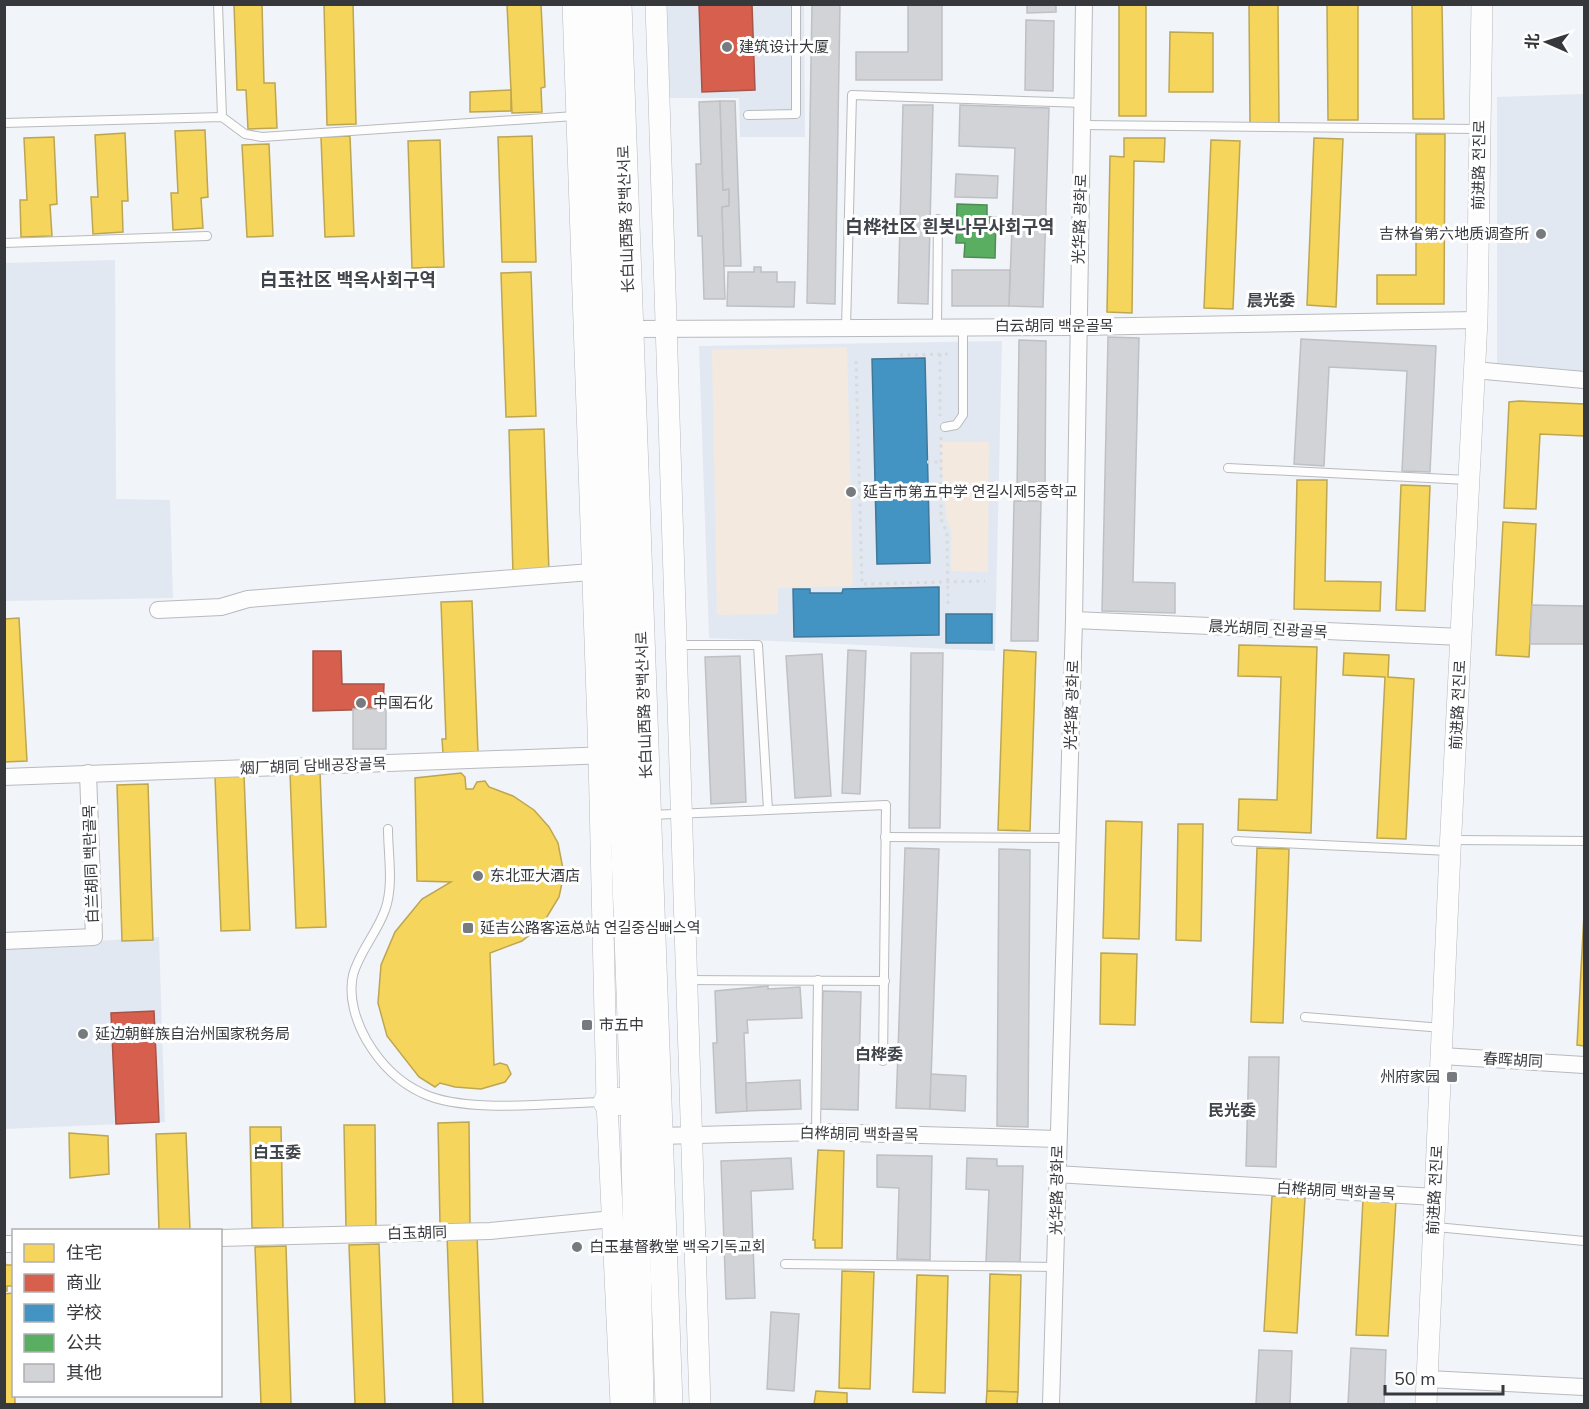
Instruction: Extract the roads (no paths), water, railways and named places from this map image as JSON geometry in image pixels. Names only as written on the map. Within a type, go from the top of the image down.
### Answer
[{"type":"main road","name":"长白山西路 장백산서로","points":[[594,4],[610,755],[634,1101],[640,1404]]},
{"type":"main road","name":"长白山西路 장백산서로","points":[[618,4],[669,1404]]},
{"type":"main road","points":[[607,1102],[634,1101]]},
{"type":"street","points":[[573,4],[591,572],[610,755],[607,1102],[621,1404]]},
{"type":"street","points":[[656,4],[700,1404]]},
{"type":"street","name":"光华路 광화로","points":[[1052,1404],[1056,1174],[1074,620],[1084,4]]},
{"type":"street","name":"前进路 전진로","points":[[1426,1404],[1450,845],[1477,320],[1482,4]]},
{"type":"street","name":"白云胡同 백운골목","points":[[630,329],[1077,327],[1477,320]]},
{"type":"street","points":[[1474,370],[1584,380]]},
{"type":"street","points":[[158,610],[221,607],[260,598],[591,572]]},
{"type":"street","name":"晨光胡同 진광골목","points":[[1074,620],[1462,637]]},
{"type":"street","name":"烟厂胡同 담배공장골목","points":[[4,777],[610,755]]},
{"type":"street","name":"白兰胡同 백란골목","points":[[4,941],[94,937],[88,773]]},
{"type":"street","name":"春晖胡同","points":[[1442,1056],[1584,1065]]},
{"type":"street","name":"白桦胡同 백화골목","points":[[659,1136],[816,1132],[1058,1139]]},
{"type":"street","name":"白桦胡同 백화골목","points":[[1056,1174],[1435,1197]]},
{"type":"street","name":"白玉胡同","points":[[222,1238],[490,1230],[613,1219]]},
{"type":"street","points":[[1428,1379],[1584,1388]]},
{"type":"lane","points":[[218,4],[222,117]]},
{"type":"lane","points":[[748,115],[796,114],[796,4]]},
{"type":"lane","points":[[846,328],[852,95],[1084,103]]},
{"type":"lane","points":[[4,123],[222,117],[245,134],[262,137],[575,116]]},
{"type":"lane","points":[[1083,124],[1480,129]]},
{"type":"lane","points":[[938,219],[938,327]]},
{"type":"lane","points":[[4,243],[207,236]]},
{"type":"lane","points":[[945,427],[956,425],[963,415],[963,327]]},
{"type":"lane","points":[[1228,468],[1469,480]]},
{"type":"lane","points":[[677,645],[758,645],[768,810]]},
{"type":"lane","points":[[648,815],[886,805],[883,1061]]},
{"type":"lane","points":[[388,828],[389,893],[386,908],[353,976],[352,995],[356,1016],[374,1053],[388,1070],[407,1085],[423,1094],[442,1100],[501,1104],[607,1102]]},
{"type":"lane","points":[[885,837],[1068,838]]},
{"type":"lane","points":[[1236,841],[1450,845],[1584,841]]},
{"type":"lane","points":[[687,980],[885,981]]},
{"type":"lane","points":[[816,1132],[818,980]]},
{"type":"lane","points":[[1305,1017],[1443,1029]]},
{"type":"lane","points":[[1434,1227],[1584,1241]]},
{"type":"lane","points":[[785,1264],[1056,1267]]},
{"type":"place","name":"建筑设计大厦","points":[[727,47]]},
{"type":"place","name":"吉林省第六地质调查所","points":[[1541,234]]},
{"type":"place","name":"延吉市第五中学 연길시제5중학교","points":[[851,492]]},
{"type":"place","name":"中国石化","points":[[361,703]]},
{"type":"place","name":"东北亚大酒店","points":[[478,876]]},
{"type":"place","name":"延吉公路客运总站 연길중심뻐스역","points":[[468,928]]},
{"type":"place","name":"市五中","points":[[587,1025]]},
{"type":"place","name":"延边朝鲜族自治州国家税务局","points":[[83,1034]]},
{"type":"place","name":"州府家园","points":[[1452,1077]]},
{"type":"place","name":"白玉基督教堂 백옥기독교회","points":[[577,1247]]},
{"type":"district","name":"白桦社区 흰봇나무사회구역","points":[[950,227]]},
{"type":"district","name":"白玉社区 백옥사회구역","points":[[348,280]]},
{"type":"district","name":"晨光委","points":[[1271,300]]},
{"type":"district","name":"白桦委","points":[[879,1054]]},
{"type":"district","name":"民光委","points":[[1232,1110]]},
{"type":"district","name":"白玉委","points":[[277,1152]]}]
